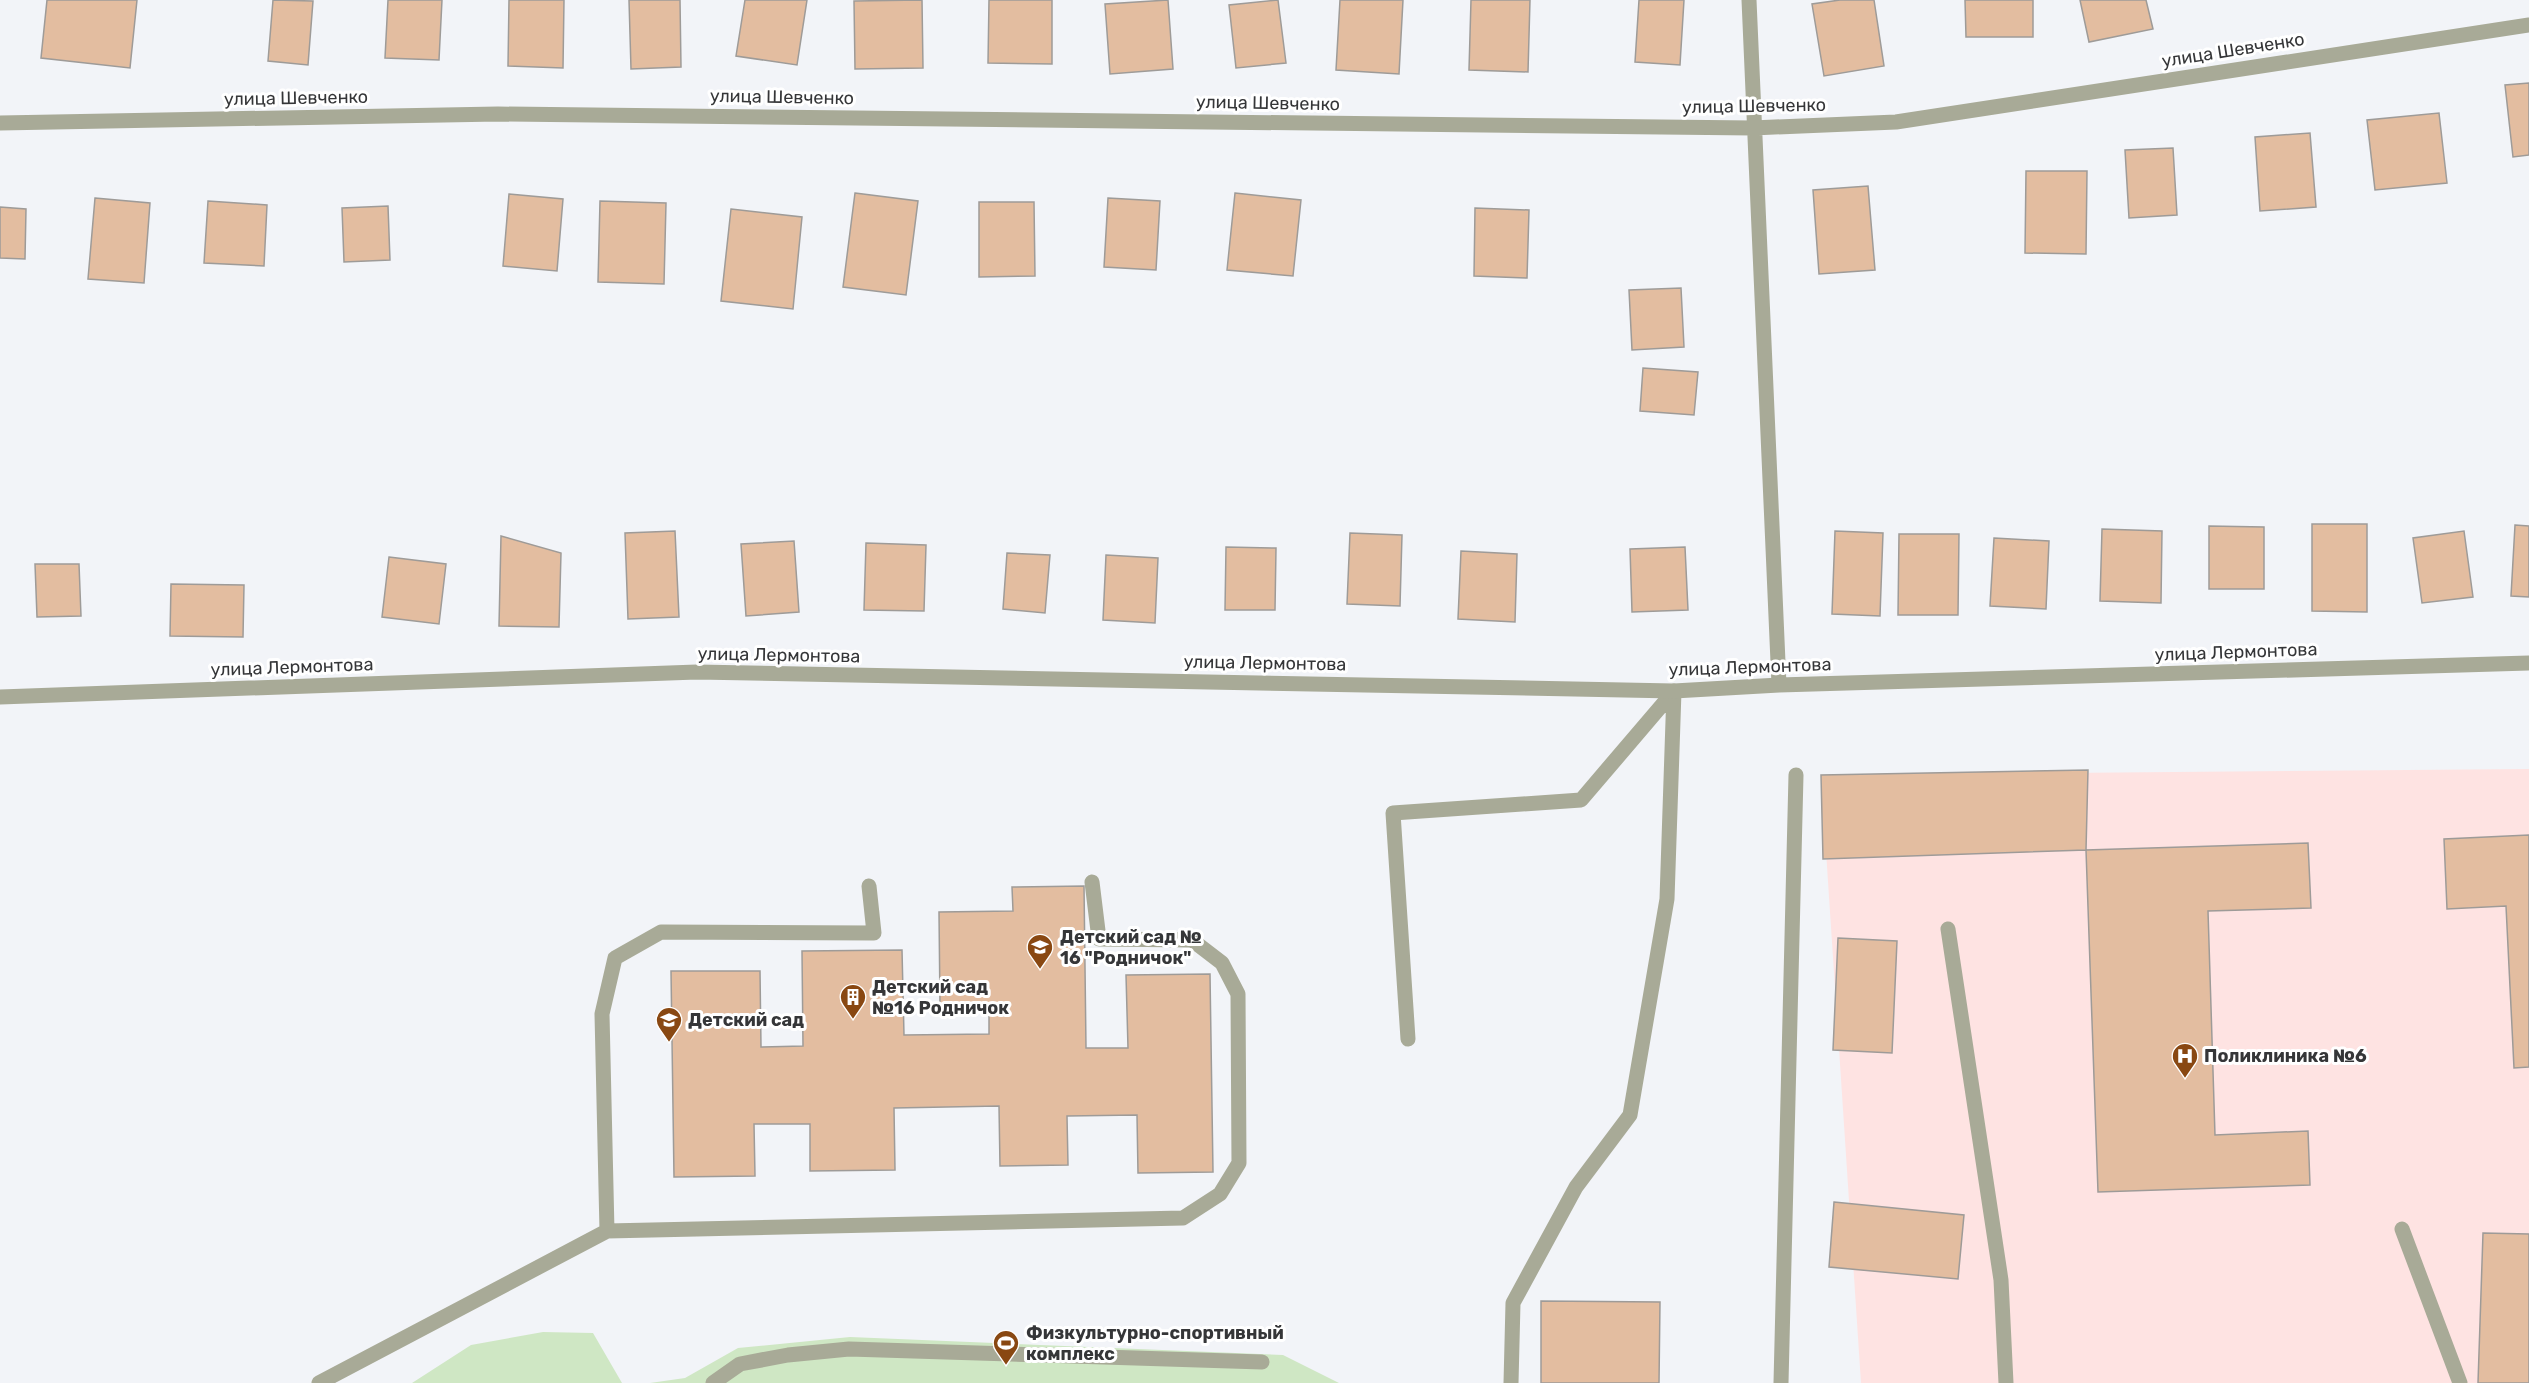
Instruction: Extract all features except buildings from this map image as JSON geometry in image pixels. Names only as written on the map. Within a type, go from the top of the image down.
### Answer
[{"type":"street","points":[[1749,0],[1779,685]]},
{"type":"street","name":"улица Шевченко","points":[[0,123],[498,114],[1753,128],[1896,122],[2529,25]]},
{"type":"street","name":"улица Лермонтова","points":[[0,697],[698,672],[1674,691],[1779,685],[2529,663]]},
{"type":"street","points":[[1408,1039],[1394,813],[1581,800],[1674,691]]},
{"type":"street","points":[[1511,1383],[1513,1303],[1576,1187],[1630,1114],[1667,899],[1674,691]]},
{"type":"street","points":[[1781,1383],[1796,775]]},
{"type":"street","points":[[319,1383],[607,1231],[1183,1218],[1220,1194],[1239,1163],[1238,994],[1222,963],[1192,940],[1099,939],[1092,882]]},
{"type":"street","points":[[607,1231],[602,1014],[615,958],[662,932],[874,933],[869,886]]},
{"type":"street","points":[[1948,929],[2001,1280],[2006,1383]]},
{"type":"street","points":[[2402,1229],[2460,1383]]},
{"type":"street","points":[[713,1383],[740,1364],[788,1355],[849,1349],[1262,1362]]},
{"type":"shaded area","name":"Поликлиника №6","points":[[2529,769],[2529,1383],[1861,1383],[1821,775]]},
{"type":"green space","points":[[543,1332],[593,1333],[622,1383],[412,1383],[471,1345]]},
{"type":"green space","name":"Физкультурно-спортивный комплекс","points":[[850,1337],[1283,1355],[1339,1383],[650,1383],[685,1378],[738,1348]]},
{"type":"place","name":"Детский сад № 16 \"Родничок\"","points":[[1040,970]]},
{"type":"place","name":"Детский сад №16 Родничок","points":[[853,1020]]},
{"type":"place","name":"Детский сад","points":[[669,1043]]},
{"type":"place","name":"Поликлиника №6","points":[[2185,1079]]},
{"type":"place","name":"Физкультурно-спортивный комплекс","points":[[1006,1366]]}]
